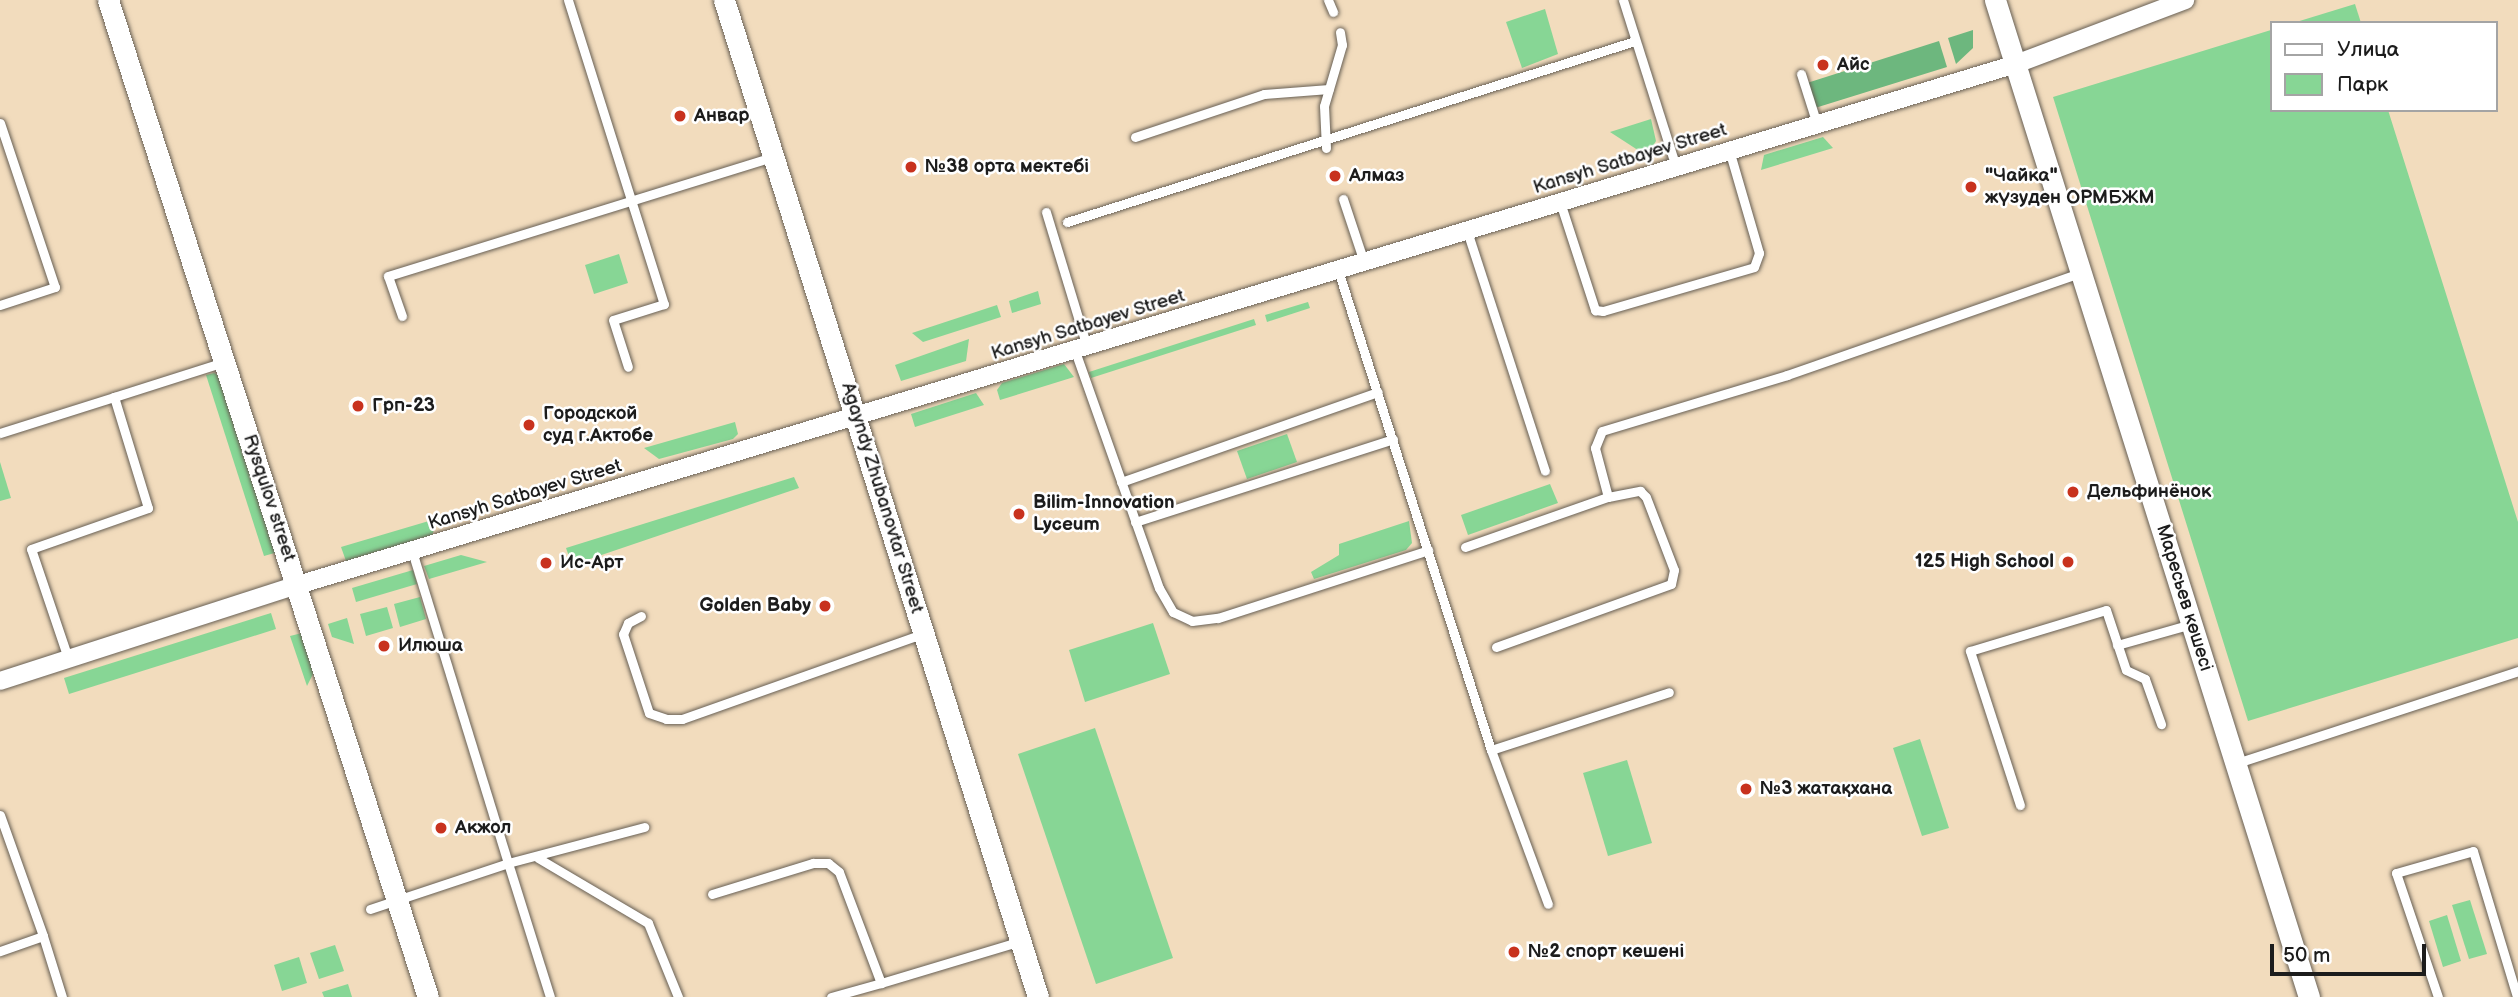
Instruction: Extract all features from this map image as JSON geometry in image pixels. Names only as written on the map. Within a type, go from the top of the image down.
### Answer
[{"type":"street","name":"Rysqulov street","points":[[108,0],[298,585],[428,997]]},
{"type":"street","name":"Agayndy Zhubanovtar Street","points":[[724,0],[1038,997]]},
{"type":"street","name":"Маресьев көшесі","points":[[1995,0],[2309,997]]},
{"type":"street","name":"Kansyh Satbayev Street","points":[[0,681],[69,661],[298,585],[856,418],[2016,64],[2185,0]]},
{"type":"lane","points":[[568,0],[664,304],[613,320],[628,367]]},
{"type":"lane","points":[[1328,0],[1333,12]]},
{"type":"lane","points":[[1623,0],[1675,167]]},
{"type":"lane","points":[[1324,143],[1329,89],[1342,45],[1340,32]]},
{"type":"lane","points":[[1067,222],[1324,143],[1635,41]]},
{"type":"lane","points":[[1801,74],[1817,124]]},
{"type":"lane","points":[[1135,137],[1264,94],[1329,89]]},
{"type":"lane","points":[[0,123],[55,287],[0,305]]},
{"type":"lane","points":[[1560,202],[1595,310],[1603,312],[1754,267],[1759,253],[1729,150]]},
{"type":"lane","points":[[402,316],[388,276],[631,197],[774,156]]},
{"type":"lane","points":[[1343,199],[1364,262]]},
{"type":"lane","points":[[1046,212],[1081,349],[1121,482],[1159,589],[1173,612],[1192,621],[1219,618],[1428,550]]},
{"type":"lane","points":[[1466,231],[1545,471]]},
{"type":"lane","points":[[1338,270],[1491,750],[1548,904]]},
{"type":"lane","points":[[1608,497],[1595,448],[1602,431],[1787,375],[2082,272]]},
{"type":"lane","points":[[0,433],[224,362]]},
{"type":"lane","points":[[1121,482],[1378,392]]},
{"type":"lane","points":[[69,661],[31,549],[148,508],[114,397]]},
{"type":"lane","points":[[1135,522],[1392,439]]},
{"type":"lane","points":[[1465,547],[1631,490],[1646,497],[1674,570],[1671,584],[1496,647]]},
{"type":"lane","points":[[412,551],[550,997]]},
{"type":"lane","points":[[2020,805],[1970,652],[2106,610],[2126,670],[2145,679],[2161,724]]},
{"type":"lane","points":[[641,617],[628,623],[623,634],[649,713],[666,719],[682,719],[924,633]]},
{"type":"lane","points":[[2117,645],[2192,624]]},
{"type":"lane","points":[[2236,763],[2518,671]]},
{"type":"lane","points":[[1491,750],[1669,692]]},
{"type":"lane","points":[[0,815],[62,997]]},
{"type":"lane","points":[[370,909],[508,863],[538,858],[644,827]]},
{"type":"lane","points":[[2438,997],[2396,873],[2473,850],[2517,997]]},
{"type":"lane","points":[[538,858],[648,923],[678,997]]},
{"type":"lane","points":[[712,894],[813,863],[828,863],[839,872],[880,983]]},
{"type":"lane","points":[[0,951],[43,936]]},
{"type":"lane","points":[[831,997],[1021,941]]},
{"type":"green space","points":[[2355,4],[2360,21],[2300,21]]},
{"type":"green space","points":[[1545,9],[1558,54],[1522,68],[1506,22]]},
{"type":"green space","points":[[1973,30],[1973,48],[1956,64],[1948,38]]},
{"type":"green space","points":[[2270,30],[2270,112],[2389,112],[2518,522],[2518,638],[2248,721],[2053,97]]},
{"type":"green space","points":[[1939,41],[1947,67],[1815,108],[1807,83]]},
{"type":"green space","points":[[1651,119],[1656,141],[1647,156],[1610,132]]},
{"type":"green space","points":[[1823,137],[1833,148],[1761,170],[1764,155]]},
{"type":"green space","points":[[619,254],[628,283],[594,294],[585,265]]},
{"type":"green space","points":[[1038,291],[1041,304],[1012,313],[1009,301]]},
{"type":"green space","points":[[1308,302],[1310,308],[1267,322],[1265,315]]},
{"type":"green space","points":[[997,305],[1001,317],[923,342],[912,333]]},
{"type":"green space","points":[[1254,319],[1256,325],[1091,378],[1089,372]]},
{"type":"green space","points":[[969,339],[966,361],[901,381],[895,365]]},
{"type":"green space","points":[[1064,364],[1074,377],[1000,400],[997,390],[1002,383]]},
{"type":"green space","points":[[214,373],[223,378],[278,552],[264,556],[206,375]]},
{"type":"green space","points":[[976,393],[984,405],[915,427],[911,414]]},
{"type":"green space","points":[[735,422],[738,434],[733,439],[659,459],[644,448]]},
{"type":"green space","points":[[1287,434],[1297,462],[1247,479],[1237,451]]},
{"type":"green space","points":[[0,462],[11,498],[0,501]]},
{"type":"green space","points":[[794,477],[799,488],[572,565],[566,548]]},
{"type":"green space","points":[[1550,484],[1558,503],[1468,535],[1461,515]]},
{"type":"green space","points":[[439,518],[432,535],[346,561],[341,547]]},
{"type":"green space","points":[[1409,521],[1412,543],[1406,550],[1314,579],[1311,572],[1339,555],[1339,544]]},
{"type":"green space","points":[[461,555],[487,562],[429,579],[424,566]]},
{"type":"green space","points":[[413,570],[417,584],[356,602],[352,588]]},
{"type":"green space","points":[[420,597],[426,619],[400,627],[394,604]]},
{"type":"green space","points":[[387,607],[393,628],[366,636],[360,614]]},
{"type":"green space","points":[[271,613],[276,629],[69,694],[64,678]]},
{"type":"green space","points":[[347,618],[354,644],[332,637],[328,624]]},
{"type":"green space","points":[[1153,623],[1170,674],[1085,702],[1069,650]]},
{"type":"green space","points":[[302,633],[314,672],[307,686],[290,636]]},
{"type":"green space","points":[[1095,728],[1173,958],[1096,984],[1018,754]]},
{"type":"green space","points":[[1920,739],[1949,828],[1922,836],[1893,748]]},
{"type":"green space","points":[[1627,760],[1652,843],[1608,856],[1583,773]]},
{"type":"green space","points":[[2470,900],[2487,954],[2469,959],[2452,905]]},
{"type":"green space","points":[[2447,915],[2461,961],[2443,967],[2429,921]]},
{"type":"green space","points":[[335,945],[344,971],[319,979],[310,953]]},
{"type":"green space","points":[[299,957],[307,983],[282,991],[274,965]]},
{"type":"green space","points":[[348,984],[352,997],[324,997],[322,992]]},
{"type":"place","name":"Айс","points":[[1823,65]]},
{"type":"place","name":"Анвар","points":[[680,116]]},
{"type":"place","name":"№38 орта мектебі","points":[[911,167]]},
{"type":"place","name":"Алмаз","points":[[1335,176]]},
{"type":"place","name":"\"Чайка\" жүзуден ОРМБЖМ","points":[[1971,187]]},
{"type":"place","name":"Грп-23","points":[[358,406]]},
{"type":"place","name":"Городской суд г.Актобе","points":[[529,425]]},
{"type":"place","name":"Дельфинёнок","points":[[2073,492]]},
{"type":"place","name":"Bilim-Innovation Lyceum","points":[[1019,514]]},
{"type":"place","name":"125 High School","points":[[2068,562]]},
{"type":"place","name":"Ис-Арт","points":[[546,563]]},
{"type":"place","name":"Golden Baby","points":[[825,606]]},
{"type":"place","name":"Илюша","points":[[384,646]]},
{"type":"place","name":"№3 жатақхана","points":[[1746,789]]},
{"type":"place","name":"Акжол","points":[[441,828]]},
{"type":"place","name":"№2 спорт кешені","points":[[1514,952]]}]
